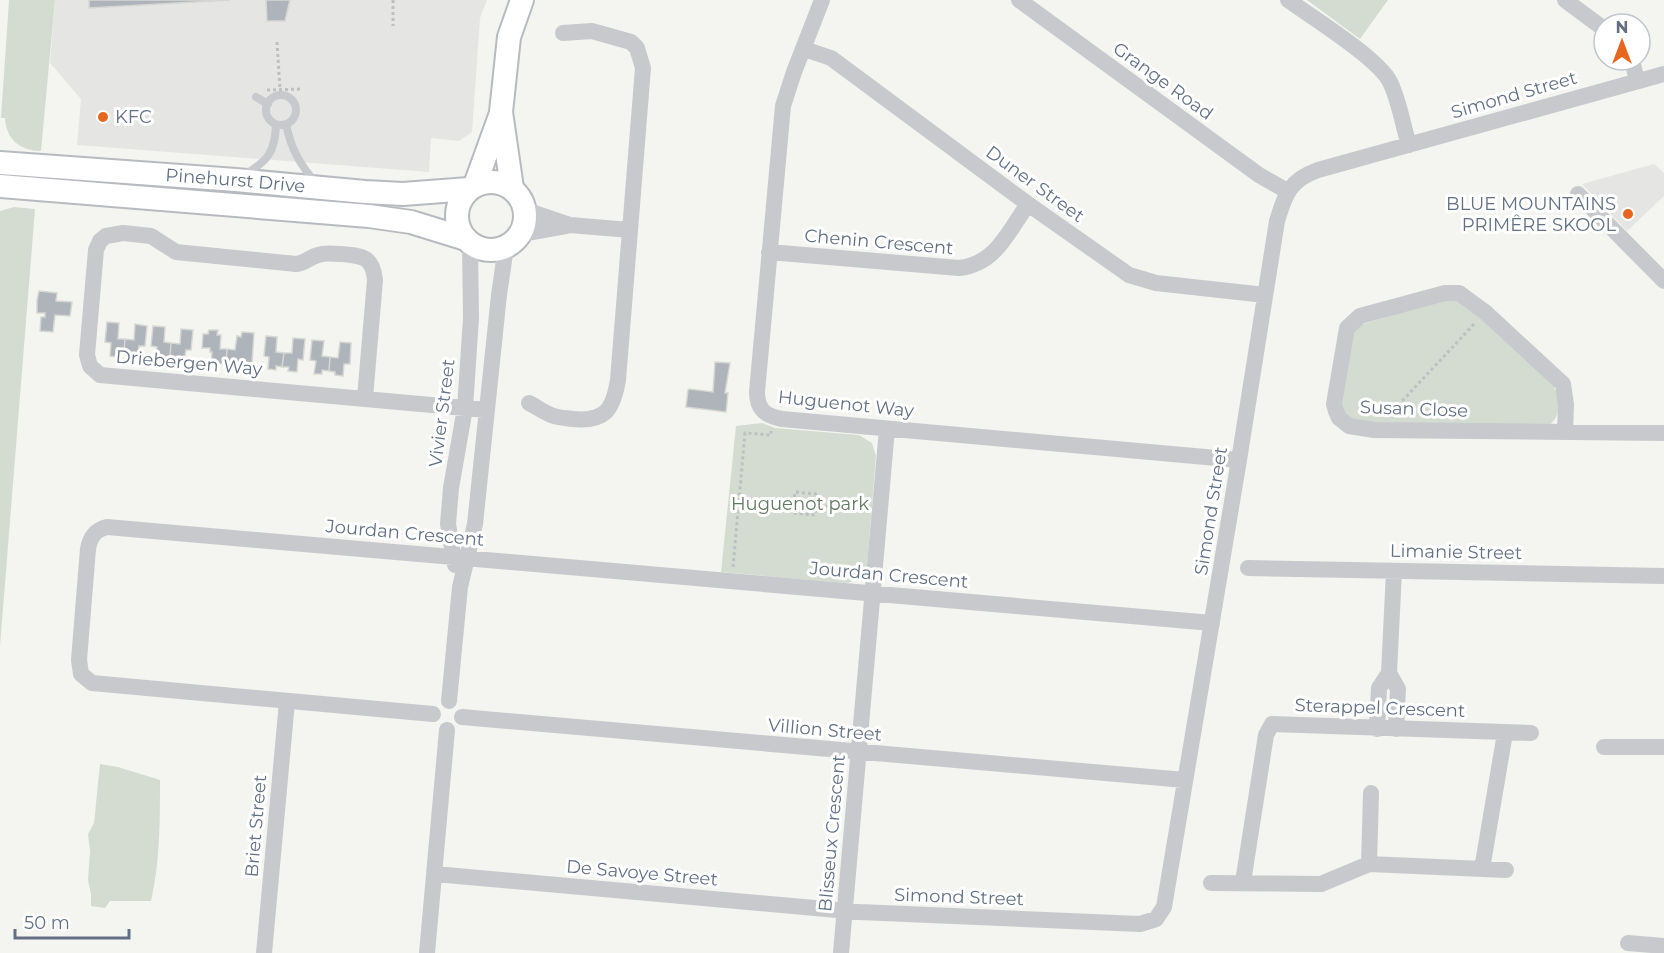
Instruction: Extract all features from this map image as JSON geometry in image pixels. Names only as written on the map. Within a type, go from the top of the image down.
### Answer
[{"type":"street","points":[[512,188],[501,112],[509,37],[522,0]]},
{"type":"street","name":"Huguenot Way","points":[[822,0],[783,106],[757,399],[762,411],[773,418],[1239,460]]},
{"type":"street","name":"Grange Road","points":[[1019,0],[1259,175],[1287,191]]},
{"type":"street","points":[[1288,0],[1365,56],[1387,76],[1392,85],[1409,145]]},
{"type":"street","points":[[1566,0],[1592,20]]},
{"type":"street","points":[[529,403],[554,416],[594,419],[602,416],[609,408],[618,380],[643,75],[639,54],[634,44],[592,31],[563,33]]},
{"type":"street","name":"Duner Street","points":[[804,49],[831,58],[1028,204],[1117,268],[1137,279],[1265,295]]},
{"type":"street","points":[[1634,72],[1636,81]]},
{"type":"street","name":"Simond Street","points":[[845,910],[886,914],[1140,924],[1150,922],[1160,916],[1164,907],[1212,623],[1277,221],[1287,191],[1309,173],[1664,74]]},
{"type":"street","points":[[501,112],[472,187],[462,197],[458,207],[457,218],[460,229],[468,241],[487,250],[570,225]]},
{"type":"street","name":"Pinehurst Drive","points":[[0,163],[403,194],[472,187]]},
{"type":"street","points":[[472,187],[494,181],[512,188],[521,198],[526,210],[525,224],[514,240]]},
{"type":"street","name":"Pinehurst Drive","points":[[0,186],[369,216],[411,222],[468,241]]},
{"type":"street","points":[[1578,194],[1664,281]]},
{"type":"street","name":"Chenin Crescent","points":[[769,252],[959,268],[970,267],[980,264],[993,254],[1028,204]]},
{"type":"street","points":[[526,210],[570,225],[630,231]]},
{"type":"street","name":"Driebergen Way","points":[[365,398],[375,280],[374,270],[366,259],[357,255],[320,254],[296,264],[176,252],[151,236],[123,233],[106,236],[100,241],[96,250],[87,355],[90,366],[100,375],[487,410]]},
{"type":"street","name":"Vivier Street","points":[[449,701],[461,557],[475,524],[487,410],[514,240]]},
{"type":"street","name":"Vivier Street","points":[[461,557],[448,524],[451,488],[465,408],[471,318],[468,241]]},
{"type":"street","name":"Susan Close","points":[[1565,431],[1566,405],[1563,384],[1485,312],[1459,293],[1451,292],[1360,316],[1351,322],[1345,334],[1334,404],[1343,423],[1356,428],[1664,433]]},
{"type":"street","name":"Blisseux Crescent","points":[[841,953],[886,429]]},
{"type":"street","name":"Jourdan Crescent","points":[[433,714],[95,684],[85,678],[80,670],[79,660],[87,549],[92,536],[107,527],[1212,623]]},
{"type":"street","name":"Limanie Street","points":[[1248,568],[1664,576]]},
{"type":"street","points":[[1394,571],[1389,673],[1398,689],[1396,729]]},
{"type":"street","points":[[1377,729],[1379,686],[1389,673]]},
{"type":"street","points":[[449,701],[461,710],[462,717],[457,726],[447,730],[440,728],[434,722],[433,714],[441,702],[449,701]]},
{"type":"street","name":"Briet Street","points":[[264,953],[287,702]]},
{"type":"street","name":"Villion Street","points":[[462,717],[1185,780]]},
{"type":"street","name":"Sterappel Crescent","points":[[1243,882],[1268,728],[1275,723],[1377,729],[1531,733]]},
{"type":"street","points":[[427,953],[447,730]]},
{"type":"street","points":[[1482,869],[1505,733]]},
{"type":"street","points":[[1604,747],[1664,747]]},
{"type":"street","points":[[1369,864],[1371,793]]},
{"type":"street","points":[[1212,883],[1322,884],[1369,864],[1506,870]]},
{"type":"street","name":"De Savoye Street","points":[[435,874],[845,910]]},
{"type":"street","points":[[1628,944],[1664,946]]},
{"type":"lane","points":[[256,94],[268,104]]},
{"type":"lane","points":[[236,180],[257,167],[269,156],[281,124],[294,116],[293,102],[290,98],[280,96],[275,97],[268,104],[266,114],[272,122],[281,124]]},
{"type":"lane","points":[[293,102],[304,101]]},
{"type":"lane","points":[[281,124],[293,152],[322,189]]},
{"type":"path","points":[[393,0],[393,26]]},
{"type":"path","points":[[277,42],[280,90]]},
{"type":"path","points":[[256,94],[303,89]]},
{"type":"path","points":[[1374,430],[1485,312]]},
{"type":"path","points":[[732,581],[745,433],[771,435],[773,418]]},
{"type":"path","points":[[795,492],[817,494],[815,515],[793,513],[794,503],[795,492]]},
{"type":"path","points":[[739,498],[794,503]]},
{"type":"path","points":[[816,506],[880,511]]},
{"type":"shaded area","points":[[55,0],[487,0],[480,18],[472,132],[459,141],[431,138],[429,172],[77,145],[81,99],[50,63]]},
{"type":"shaded area","name":"BLUE MOUNTAINS PRIMÊRE SKOOL","points":[[1654,164],[1664,173],[1664,196],[1627,231],[1582,184]]},
{"type":"green space","points":[[9,0],[55,0],[41,151],[27,149],[15,142],[8,132],[5,118],[1,118]]},
{"type":"green space","points":[[1307,0],[1388,0],[1360,39]]},
{"type":"green space","points":[[14,207],[35,209],[0,646],[0,211]]},
{"type":"green space","points":[[1443,300],[1461,301],[1552,382],[1559,405],[1554,421],[1549,425],[1359,423],[1344,414],[1340,396],[1352,334],[1360,325]]},
{"type":"green space","name":"Huguenot park","points":[[762,423],[775,428],[859,435],[872,443],[876,456],[867,566],[856,580],[845,583],[721,572],[736,426]]},
{"type":"green space","points":[[100,764],[160,780],[158,856],[151,901],[110,901],[105,908],[91,906],[88,880],[90,851],[88,834],[94,823]]},
{"type":"building","points":[[89,0],[230,0],[89,8]]},
{"type":"building","points":[[266,0],[290,0],[285,21],[267,21]]},
{"type":"building","points":[[39,291],[57,293],[56,301],[72,302],[70,316],[55,315],[53,332],[40,331],[41,317],[45,317],[45,313],[37,313]]},
{"type":"building","points":[[107,322],[119,323],[118,339],[125,339],[124,353],[118,353],[118,357],[110,356],[111,343],[105,342]]},
{"type":"building","points":[[135,324],[147,326],[145,346],[139,346],[138,358],[130,358],[130,354],[124,353],[125,339],[134,340]]},
{"type":"building","points":[[153,326],[165,327],[164,342],[171,343],[170,357],[164,357],[164,361],[156,360],[157,347],[151,346]]},
{"type":"building","points":[[181,329],[193,330],[191,350],[186,350],[184,362],[170,357],[171,343],[180,344]]},
{"type":"building","points":[[209,330],[218,330],[217,335],[221,335],[220,349],[227,349],[226,363],[211,365],[210,348],[202,348],[203,334],[208,334]]},
{"type":"building","points":[[242,332],[254,333],[252,363],[242,362],[241,368],[233,367],[233,364],[226,363],[227,349],[235,350],[237,336],[241,337]]},
{"type":"building","points":[[266,336],[277,337],[276,352],[284,353],[282,367],[276,366],[276,370],[268,369],[269,357],[264,356]]},
{"type":"building","points":[[293,338],[305,339],[303,360],[298,359],[297,372],[288,371],[289,367],[282,367],[284,353],[292,353]]},
{"type":"building","points":[[312,340],[324,341],[322,356],[330,357],[329,371],[322,370],[322,374],[314,374],[316,361],[310,360]]},
{"type":"building","points":[[340,342],[351,343],[350,364],[344,364],[343,376],[329,371],[330,357],[338,358]]},
{"type":"building","points":[[715,362],[730,363],[725,393],[728,393],[726,412],[686,407],[689,389],[713,392]]},
{"type":"place","name":"KFC","points":[[103,117]]},
{"type":"place","name":"BLUE MOUNTAINS PRIMÊRE SKOOL","points":[[1628,214]]}]
